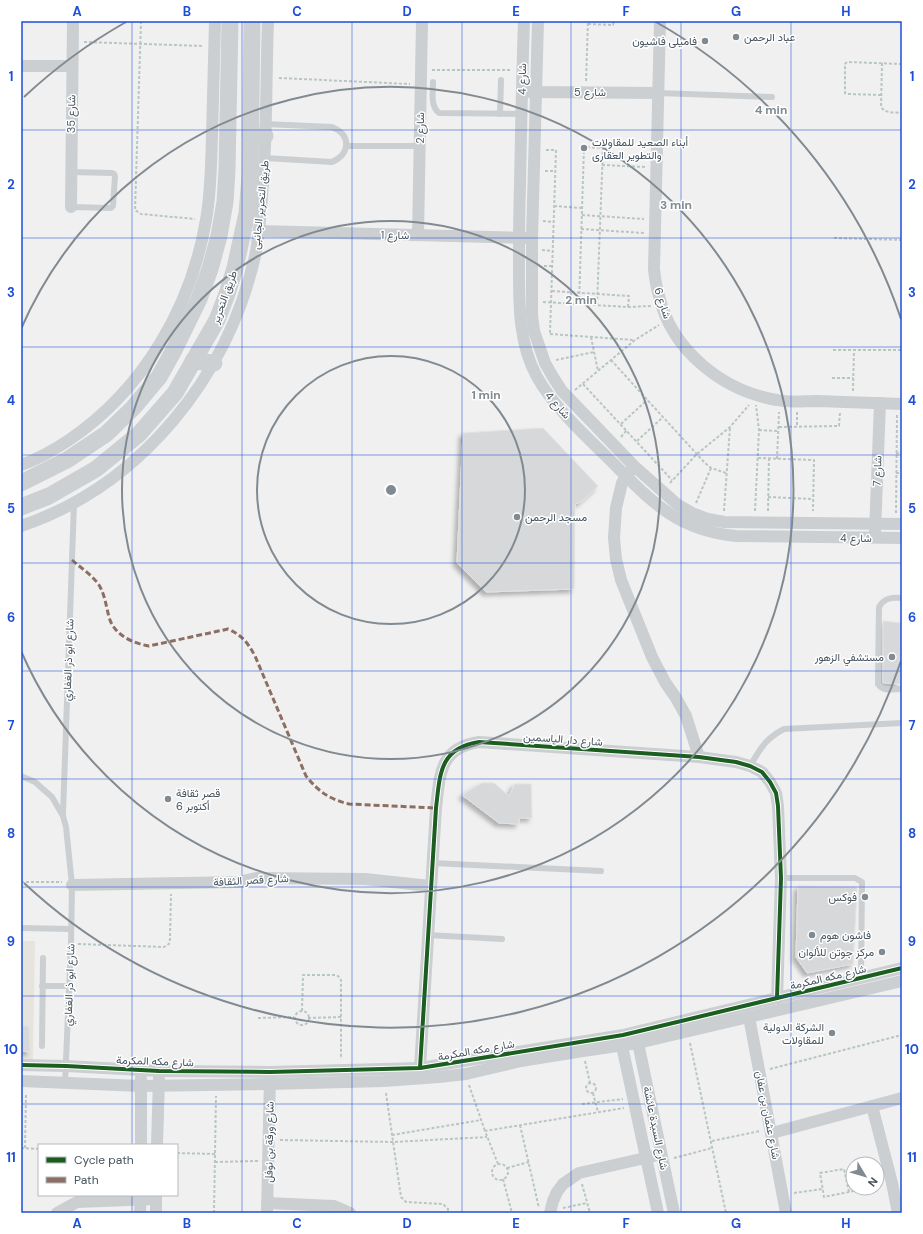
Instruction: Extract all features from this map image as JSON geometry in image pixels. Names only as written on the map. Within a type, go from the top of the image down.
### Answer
[{"type":"street","name":"شارع 35","points":[[71,207],[70,172],[73,21]]},
{"type":"street","points":[[21,465],[56,448],[85,429],[112,406],[135,380],[155,352],[170,327],[182,302],[193,275],[207,219],[210,183],[215,21]]},
{"type":"street","name":"طريق التحرير","points":[[21,483],[67,460],[106,434],[133,408],[159,377],[199,299],[210,269],[217,242],[224,202],[227,170],[230,21]]},
{"type":"street","name":"طريق التحرير","points":[[21,507],[49,496],[96,469],[139,434],[176,393],[217,320],[236,268],[246,213],[250,177],[260,132],[252,21]]},
{"type":"street","name":"طريق التحرير الجانبى","points":[[21,526],[42,519],[74,503],[131,463],[157,439],[180,413],[214,363],[234,322],[246,289],[255,255],[259,231],[265,158],[260,132],[266,78],[268,21]]},
{"type":"street","name":"شارع 2","points":[[418,235],[422,21]]},
{"type":"street","name":"شارع 4","points":[[524,21],[519,237],[521,333],[530,362],[540,383],[554,402],[630,471],[678,505],[692,513],[708,519],[724,522],[899,524]]},
{"type":"street","name":"شارع 4","points":[[538,21],[532,238],[532,301],[534,331],[538,348],[562,391],[663,510],[690,526],[705,531],[736,536],[902,538]]},
{"type":"street","name":"شارع 6","points":[[660,21],[654,269],[659,297],[669,323],[684,347],[704,368],[727,384],[756,396],[779,401],[900,403]]},
{"type":"street","points":[[21,66],[72,66]]},
{"type":"street","name":"شارع 5","points":[[522,92],[658,93]]},
{"type":"street","name":"شارع 1","points":[[259,231],[532,238]]},
{"type":"street","points":[[194,361],[214,363]]},
{"type":"street","name":"شارع 7","points":[[875,538],[880,403]]},
{"type":"street","points":[[630,471],[618,495],[616,508],[614,538],[621,580],[652,657],[664,682],[686,716],[699,757]]},
{"type":"street","name":"شارع دار الياسمين","points":[[420,1068],[436,808],[442,768],[448,757],[456,749],[467,744],[479,742],[699,757],[736,762],[750,766],[762,772],[776,793],[778,806],[781,878],[777,998]]},
{"type":"street","name":"شارع قصر الثقافة","points":[[72,883],[238,882],[256,878],[303,878],[365,879],[430,886]]},
{"type":"street","name":"شارع مكه المكرمة","points":[[21,1065],[66,1066],[141,1071],[270,1072],[420,1068],[623,1035],[902,968]]},
{"type":"street","name":"شارع مكه المكرمة","points":[[24,1081],[142,1086],[415,1080],[466,1074],[521,1061],[583,1050],[638,1044],[902,981]]},
{"type":"street","name":"شارع عثمان بن عفان","points":[[749,1017],[786,1213]]},
{"type":"street","name":"شارع السيدة عائشة","points":[[638,1044],[674,1213]]},
{"type":"street","name":"شارع السيدة عائشة","points":[[622,1046],[658,1213]]},
{"type":"street","points":[[141,1071],[141,1144]]},
{"type":"street","points":[[157,1144],[159,1071]]},
{"type":"street","name":"شارع ورقة بن نوفل","points":[[267,1208],[270,1072]]},
{"type":"street","points":[[771,1131],[902,1098]]},
{"type":"street","points":[[872,1106],[898,1213]]},
{"type":"street","points":[[547,1212],[563,1184],[579,1173],[647,1157],[662,1157]]},
{"type":"street","points":[[140,1213],[141,1197]]},
{"type":"street","points":[[57,1213],[77,1202],[156,1197],[156,1213]]},
{"type":"street","points":[[267,1208],[334,1206],[350,1213]]},
{"type":"lane","points":[[500,114],[501,80]]},
{"type":"lane","points":[[433,82],[433,105],[439,113],[522,114]]},
{"type":"lane","points":[[658,93],[772,97]]},
{"type":"lane","points":[[260,132],[332,127],[340,131],[345,137],[346,146],[344,153],[339,159],[332,162],[265,158]]},
{"type":"lane","points":[[346,146],[420,146]]},
{"type":"lane","points":[[70,172],[112,172],[115,176],[113,206],[111,208],[71,207]]},
{"type":"lane","name":"شارع ابو ذر الغفاري","points":[[63,816],[74,503]]},
{"type":"lane","points":[[902,598],[887,599],[883,601],[879,607],[878,684],[880,687],[885,689],[902,689]]},
{"type":"lane","points":[[750,766],[762,746],[772,736],[784,729],[902,723]]},
{"type":"lane","name":"شارع ابو ذر الغفاري","points":[[21,776],[35,782],[55,801],[63,816],[66,827],[72,883],[65,1083]]},
{"type":"lane","points":[[432,863],[601,871]]},
{"type":"lane","points":[[781,878],[855,878],[862,882],[861,978]]},
{"type":"lane","points":[[21,928],[71,929]]},
{"type":"lane","points":[[428,935],[502,939]]},
{"type":"lane","points":[[42,1046],[43,958]]},
{"type":"lane","points":[[42,986],[69,986]]},
{"type":"path","points":[[141,21],[135,210],[141,214],[207,219]]},
{"type":"path","points":[[586,92],[588,22],[614,25],[614,21]]},
{"type":"path","points":[[72,42],[214,46]]},
{"type":"path","points":[[881,95],[847,94],[845,92],[844,66],[846,62],[902,64]]},
{"type":"path","points":[[882,63],[881,107],[884,111],[902,113]]},
{"type":"path","points":[[422,70],[523,70]]},
{"type":"path","points":[[266,78],[421,85]]},
{"type":"path","points":[[579,304],[584,147],[603,148],[597,305]]},
{"type":"path","points":[[534,149],[556,150],[550,334]]},
{"type":"path","points":[[602,165],[656,168]]},
{"type":"path","points":[[554,206],[582,208]]},
{"type":"path","points":[[582,215],[655,219]]},
{"type":"path","points":[[581,229],[655,234]]},
{"type":"path","points":[[834,238],[902,240]]},
{"type":"path","points":[[552,291],[629,296],[628,307]]},
{"type":"path","points":[[532,301],[649,307],[656,302],[659,297]]},
{"type":"path","points":[[562,391],[572,391],[583,384],[635,340],[657,325],[669,323]]},
{"type":"path","points":[[534,331],[550,334],[635,340]]},
{"type":"path","points":[[591,337],[598,371]]},
{"type":"path","points":[[833,350],[902,350]]},
{"type":"path","points":[[852,402],[854,351]]},
{"type":"path","points":[[545,363],[594,352]]},
{"type":"path","points":[[611,360],[711,468],[726,473]]},
{"type":"path","points":[[832,378],[853,378]]},
{"type":"path","points":[[583,384],[672,480]]},
{"type":"path","points":[[665,495],[672,480],[697,454],[730,427],[756,396]]},
{"type":"path","points":[[755,522],[759,430],[756,396]]},
{"type":"path","points":[[621,424],[647,400]]},
{"type":"path","points":[[777,459],[779,401]]},
{"type":"path","points":[[778,427],[839,426],[840,402]]},
{"type":"path","points":[[899,524],[896,454],[900,403]]},
{"type":"path","points":[[637,441],[663,417]]},
{"type":"path","points":[[724,522],[730,427]]},
{"type":"path","points":[[759,430],[778,431]]},
{"type":"path","points":[[896,454],[902,454]]},
{"type":"path","points":[[757,458],[814,460],[813,523]]},
{"type":"path","points":[[768,458],[768,522]]},
{"type":"path","points":[[692,513],[711,468]]},
{"type":"path","points":[[896,473],[902,473]]},
{"type":"path","points":[[768,497],[813,499]]},
{"type":"path","points":[[21,882],[72,883]]},
{"type":"path","points":[[71,944],[164,947],[169,944],[171,883]]},
{"type":"path","points":[[302,1011],[303,975],[338,976],[341,980],[341,1070]]},
{"type":"path","points":[[258,1018],[294,1017],[297,1013],[302,1011]]},
{"type":"path","points":[[294,1017],[296,1023],[301,1025],[306,1023],[308,1018],[307,1013],[302,1011]]},
{"type":"path","points":[[308,1018],[341,1017]]},
{"type":"path","points":[[688,1032],[726,1213]]},
{"type":"path","points":[[760,1072],[902,1035]]},
{"type":"path","points":[[583,1050],[590,1083],[596,1087],[593,1093],[598,1112]]},
{"type":"path","points":[[466,1074],[487,1137],[498,1164]]},
{"type":"path","points":[[24,1081],[24,1148]]},
{"type":"path","points":[[384,1081],[401,1198],[406,1202],[443,1204],[448,1209],[448,1213]]},
{"type":"path","points":[[590,1083],[586,1090],[589,1093],[593,1093]]},
{"type":"path","points":[[214,1213],[216,1085]]},
{"type":"path","points":[[582,1104],[595,1102],[634,1102]]},
{"type":"path","points":[[485,1131],[598,1112],[634,1102]]},
{"type":"path","points":[[391,1135],[481,1120]]},
{"type":"path","points":[[520,1125],[529,1162],[547,1212],[587,1203]]},
{"type":"path","points":[[711,1142],[771,1131]]},
{"type":"path","points":[[269,1139],[393,1142],[487,1137]]},
{"type":"path","points":[[21,1148],[38,1149]]},
{"type":"path","points":[[662,1157],[713,1148]]},
{"type":"path","points":[[178,1154],[215,1154]]},
{"type":"path","points":[[215,1162],[268,1160]]},
{"type":"path","points":[[498,1164],[501,1164],[507,1168],[529,1162]]},
{"type":"path","points":[[498,1164],[492,1169],[492,1176],[498,1180],[503,1179],[507,1175],[507,1168]]},
{"type":"path","points":[[845,1174],[844,1169],[820,1173],[824,1197],[845,1193]]},
{"type":"path","points":[[579,1173],[590,1213]]},
{"type":"path","points":[[503,1179],[512,1213]]},
{"type":"path","points":[[783,1194],[822,1189]]},
{"type":"shaded area","points":[[21,941],[35,941],[33,1060],[21,1060]]},
{"type":"building","name":"مسجد الرحمن","points":[[543,428],[598,486],[581,502],[575,504],[574,589],[486,592],[457,563],[463,433]]},
{"type":"building","name":"مستشفي الزهور","points":[[883,621],[902,623],[902,664],[900,684],[883,683]]},
{"type":"building","points":[[482,783],[494,783],[509,796],[515,784],[531,784],[532,818],[519,818],[519,824],[499,823],[462,795]]},
{"type":"building","points":[[798,886],[857,887],[853,964],[807,973],[796,957]]},
{"type":"building","points":[[21,1026],[29,1026],[30,1052],[21,1051]]},
{"type":"marked path","points":[[72,560],[90,575],[99,585],[111,623],[115,629],[124,637],[136,643],[149,646],[228,629],[241,637],[247,643],[255,656],[306,776],[325,794],[336,800],[349,804],[436,808]]},
{"type":"cycle path","points":[[420,1068],[436,808],[439,785],[444,765],[449,757],[456,750],[466,745],[479,742],[699,757],[736,762],[750,766],[762,772],[776,793],[778,806],[781,878],[777,998]]},
{"type":"cycle path","points":[[21,1065],[159,1071],[270,1072],[420,1068],[623,1035],[902,968]]},
{"type":"place","name":"عباد الرحمن","points":[[736,37]]},
{"type":"place","name":"فاميلى فاشيون","points":[[705,41]]},
{"type":"place","name":"أبناء الصعيد للمقاولات والتطوير العقارى","points":[[584,148]]},
{"type":"place","name":"مسجد الرحمن","points":[[517,517]]},
{"type":"place","name":"مستشفي الزهور","points":[[892,657]]},
{"type":"place","name":"قصر ثقافة 6 أكتوبر","points":[[168,799]]},
{"type":"place","name":"فوكس","points":[[865,897]]},
{"type":"place","name":"فاشون هوم","points":[[812,935]]},
{"type":"place","name":"مركز جوتن للألوان","points":[[882,952]]},
{"type":"place","name":"الشركة الدولية للمقاولات","points":[[832,1033]]}]
